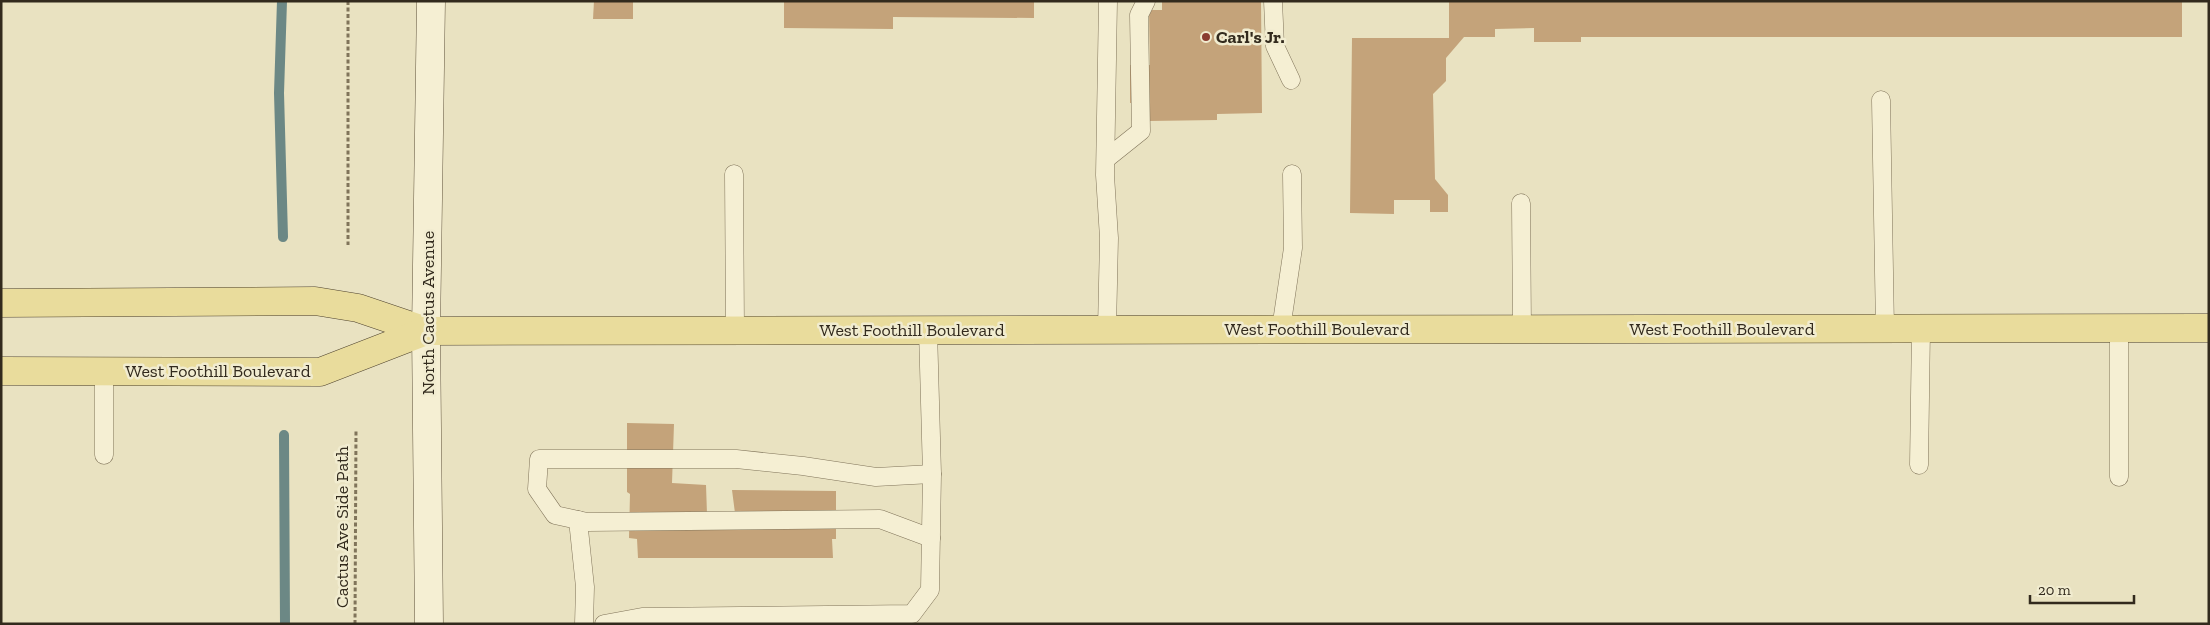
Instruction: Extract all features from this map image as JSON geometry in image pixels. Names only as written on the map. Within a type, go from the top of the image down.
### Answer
[{"type":"main road","name":"North Cactus Avenue","points":[[429,624],[426,331],[431,1]]},
{"type":"main road","name":"West Foothill Boulevard","points":[[1,303],[315,301],[358,308],[426,331],[2209,328]]},
{"type":"main road","name":"West Foothill Boulevard","points":[[1,371],[320,372],[426,331]]},
{"type":"lane","points":[[1107,330],[1109,238],[1106,159],[1108,1]]},
{"type":"lane","points":[[1106,159],[1141,130],[1139,15],[1146,1]]},
{"type":"lane","points":[[1273,1],[1275,46],[1291,80]]},
{"type":"lane","points":[[1881,100],[1885,329]]},
{"type":"lane","points":[[734,174],[735,330]]},
{"type":"lane","points":[[1281,330],[1293,248],[1292,174]]},
{"type":"lane","points":[[1521,203],[1522,330]]},
{"type":"lane","points":[[2119,328],[2119,477]]},
{"type":"lane","points":[[1919,465],[1921,329]]},
{"type":"lane","points":[[604,624],[642,617],[912,614],[930,590],[932,474],[928,330]]},
{"type":"lane","points":[[104,370],[104,455]]},
{"type":"lane","points":[[931,538],[880,519],[587,522],[555,515],[537,489],[539,459],[617,458],[688,461],[736,459],[803,466],[876,477],[932,474]]},
{"type":"lane","points":[[578,520],[585,587],[584,624]]},
{"type":"path","points":[[348,1],[348,245]]},
{"type":"path","name":"Cactus Ave Side Path","points":[[356,430],[356,624]]},
{"type":"building","points":[[594,1],[633,1],[633,19],[593,19]]},
{"type":"building","points":[[784,1],[1034,1],[1034,18],[893,17],[893,29],[784,28]]},
{"type":"building","name":"Carl's Jr.","points":[[1162,1],[1261,1],[1262,113],[1217,114],[1217,120],[1149,121],[1149,103],[1130,103],[1130,65],[1150,65],[1149,10],[1162,10]]},
{"type":"building","points":[[1449,1],[2182,1],[2182,37],[1581,37],[1581,42],[1534,42],[1534,28],[1495,29],[1495,37],[1464,37],[1446,58],[1446,81],[1433,94],[1435,179],[1448,195],[1448,212],[1430,212],[1430,200],[1394,200],[1394,214],[1350,213],[1352,38],[1449,38]]},
{"type":"building","points":[[627,423],[674,424],[672,483],[706,485],[707,514],[735,513],[732,490],[836,491],[836,539],[832,539],[833,558],[638,558],[637,539],[629,538],[630,494],[627,492]]},
{"type":"waterway","points":[[282,1],[279,93],[283,237]]},
{"type":"waterway","points":[[284,435],[285,624]]},
{"type":"place","name":"Carl's Jr.","points":[[1206,37]]}]
